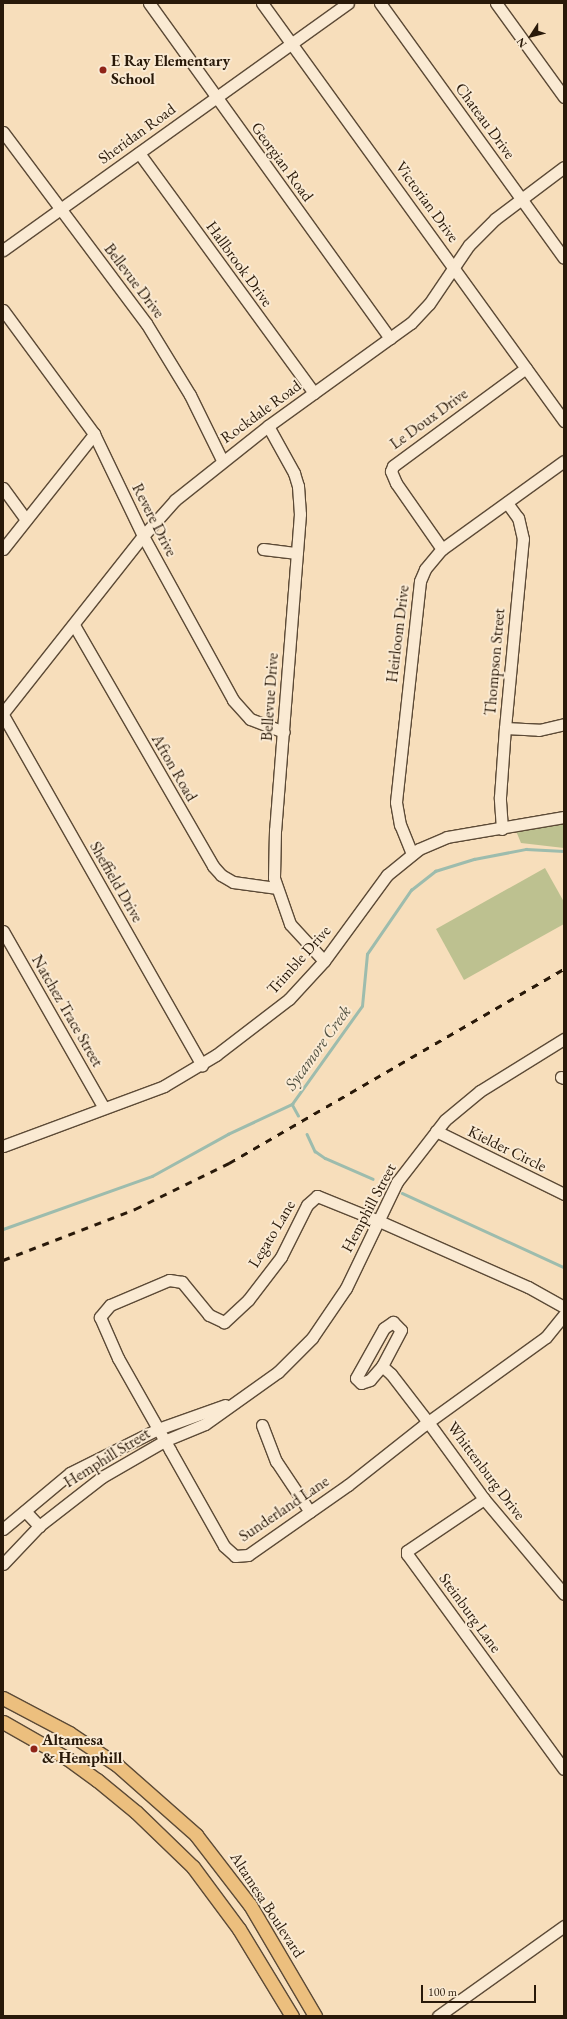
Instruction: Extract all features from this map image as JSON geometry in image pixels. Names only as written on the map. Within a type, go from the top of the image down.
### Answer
[{"type":"main road","name":"Altamesa Boulevard","points":[[3,1698],[69,1733],[111,1760],[196,1835],[250,1905],[315,2016]]},
{"type":"main road","points":[[3,1722],[68,1760],[97,1780],[136,1812],[193,1867],[239,1929],[292,2016]]},
{"type":"street","name":"Georgian Road","points":[[149,3],[390,339]]},
{"type":"street","name":"Victorian Drive","points":[[262,3],[454,266],[564,421]]},
{"type":"street","name":"Sheridan Road","points":[[3,250],[348,3]]},
{"type":"street","name":"Chateau Drive","points":[[380,3],[564,258]]},
{"type":"street","points":[[496,3],[564,97]]},
{"type":"street","name":"Bellevue Drive","points":[[3,132],[146,323],[190,395],[222,460]]},
{"type":"street","name":"Hallbrook Drive","points":[[139,153],[314,393]]},
{"type":"street","name":"Rockdale Road","points":[[3,714],[143,536],[175,500],[222,460],[390,339],[421,314],[454,266],[495,218],[521,197],[564,167]]},
{"type":"street","name":"Revere Drive","points":[[3,310],[94,434],[143,536],[233,700],[250,719],[284,732]]},
{"type":"street","name":"Le Doux Drive","points":[[442,549],[396,483],[391,471],[393,466],[526,368]]},
{"type":"street","name":"Bellevue Drive","points":[[268,426],[287,459],[298,486],[300,514],[273,860],[276,888],[290,924],[324,961]]},
{"type":"street","points":[[3,549],[94,434]]},
{"type":"street","name":"Heirloom Drive","points":[[412,854],[397,812],[397,787],[417,594],[425,569],[442,549],[564,461]]},
{"type":"street","points":[[3,488],[26,520]]},
{"type":"street","name":"Thompson Street","points":[[502,829],[500,797],[504,728],[523,539],[518,518],[507,503]]},
{"type":"street","points":[[263,549],[297,553]]},
{"type":"street","name":"Afton Road","points":[[74,625],[213,866],[221,875],[234,882],[276,888]]},
{"type":"street","name":"Sheffield Drive","points":[[3,714],[202,1065]]},
{"type":"street","points":[[504,728],[539,730],[564,724]]},
{"type":"street","name":"Trimble Drive","points":[[4,1144],[103,1106],[164,1086],[202,1065],[289,999],[324,961],[387,875],[412,854],[447,837],[502,829],[564,817]]},
{"type":"street","name":"Natchez Trace Street","points":[[3,931],[103,1106]]},
{"type":"street","name":"Hemphill Street","points":[[3,1564],[39,1526],[102,1477],[164,1441],[205,1424],[278,1372],[312,1338],[346,1288],[397,1182],[444,1120],[480,1091],[564,1039]]},
{"type":"street","name":"Kielder Circle","points":[[436,1131],[564,1194]]},
{"type":"street","name":"Legato Lane","points":[[100,1317],[110,1304],[168,1280],[182,1282],[209,1315],[224,1322],[248,1300],[281,1257],[307,1205],[317,1196],[379,1221],[528,1287],[564,1307]]},
{"type":"street","name":"Sunderland Lane","points":[[100,1317],[118,1358],[164,1441],[224,1546],[235,1556],[248,1555],[310,1512],[428,1422],[546,1337],[564,1315]]},
{"type":"street","points":[[393,1322],[401,1330],[382,1366],[370,1380],[361,1383],[356,1378],[360,1366],[384,1328],[393,1322]]},
{"type":"street","name":"Whittenburg Drive","points":[[382,1366],[391,1374],[428,1422],[484,1499],[564,1594]]},
{"type":"street","name":"Hemphill Street","points":[[3,1530],[70,1473],[158,1429],[243,1398]]},
{"type":"street","points":[[262,1425],[276,1461],[310,1512]]},
{"type":"street","name":"Steinburg Lane","points":[[484,1499],[407,1551],[407,1554],[564,1769]]},
{"type":"street","points":[[24,1511],[39,1526]]},
{"type":"street","points":[[438,2016],[564,1926]]},
{"type":"green space","points":[[564,822],[564,848],[521,843],[516,831]]},
{"type":"green space","points":[[545,868],[564,902],[564,924],[464,980],[436,929]]},
{"type":"waterway","name":"Sycamore Creek","points":[[3,1229],[152,1176],[228,1134],[292,1104],[362,1006],[367,954],[411,890],[435,871],[474,859],[526,849],[564,851]]},
{"type":"waterway","points":[[292,1104],[298,1115]]},
{"type":"waterway","points":[[307,1134],[315,1151],[325,1158],[373,1179]]},
{"type":"waterway","points":[[402,1193],[564,1267]]},
{"type":"railway","points":[[3,1260],[135,1209],[229,1163],[564,969]]},
{"type":"place","name":"E Ray Elementary School","points":[[103,70]]},
{"type":"place","name":"Altamesa & Hemphill","points":[[34,1749]]}]
